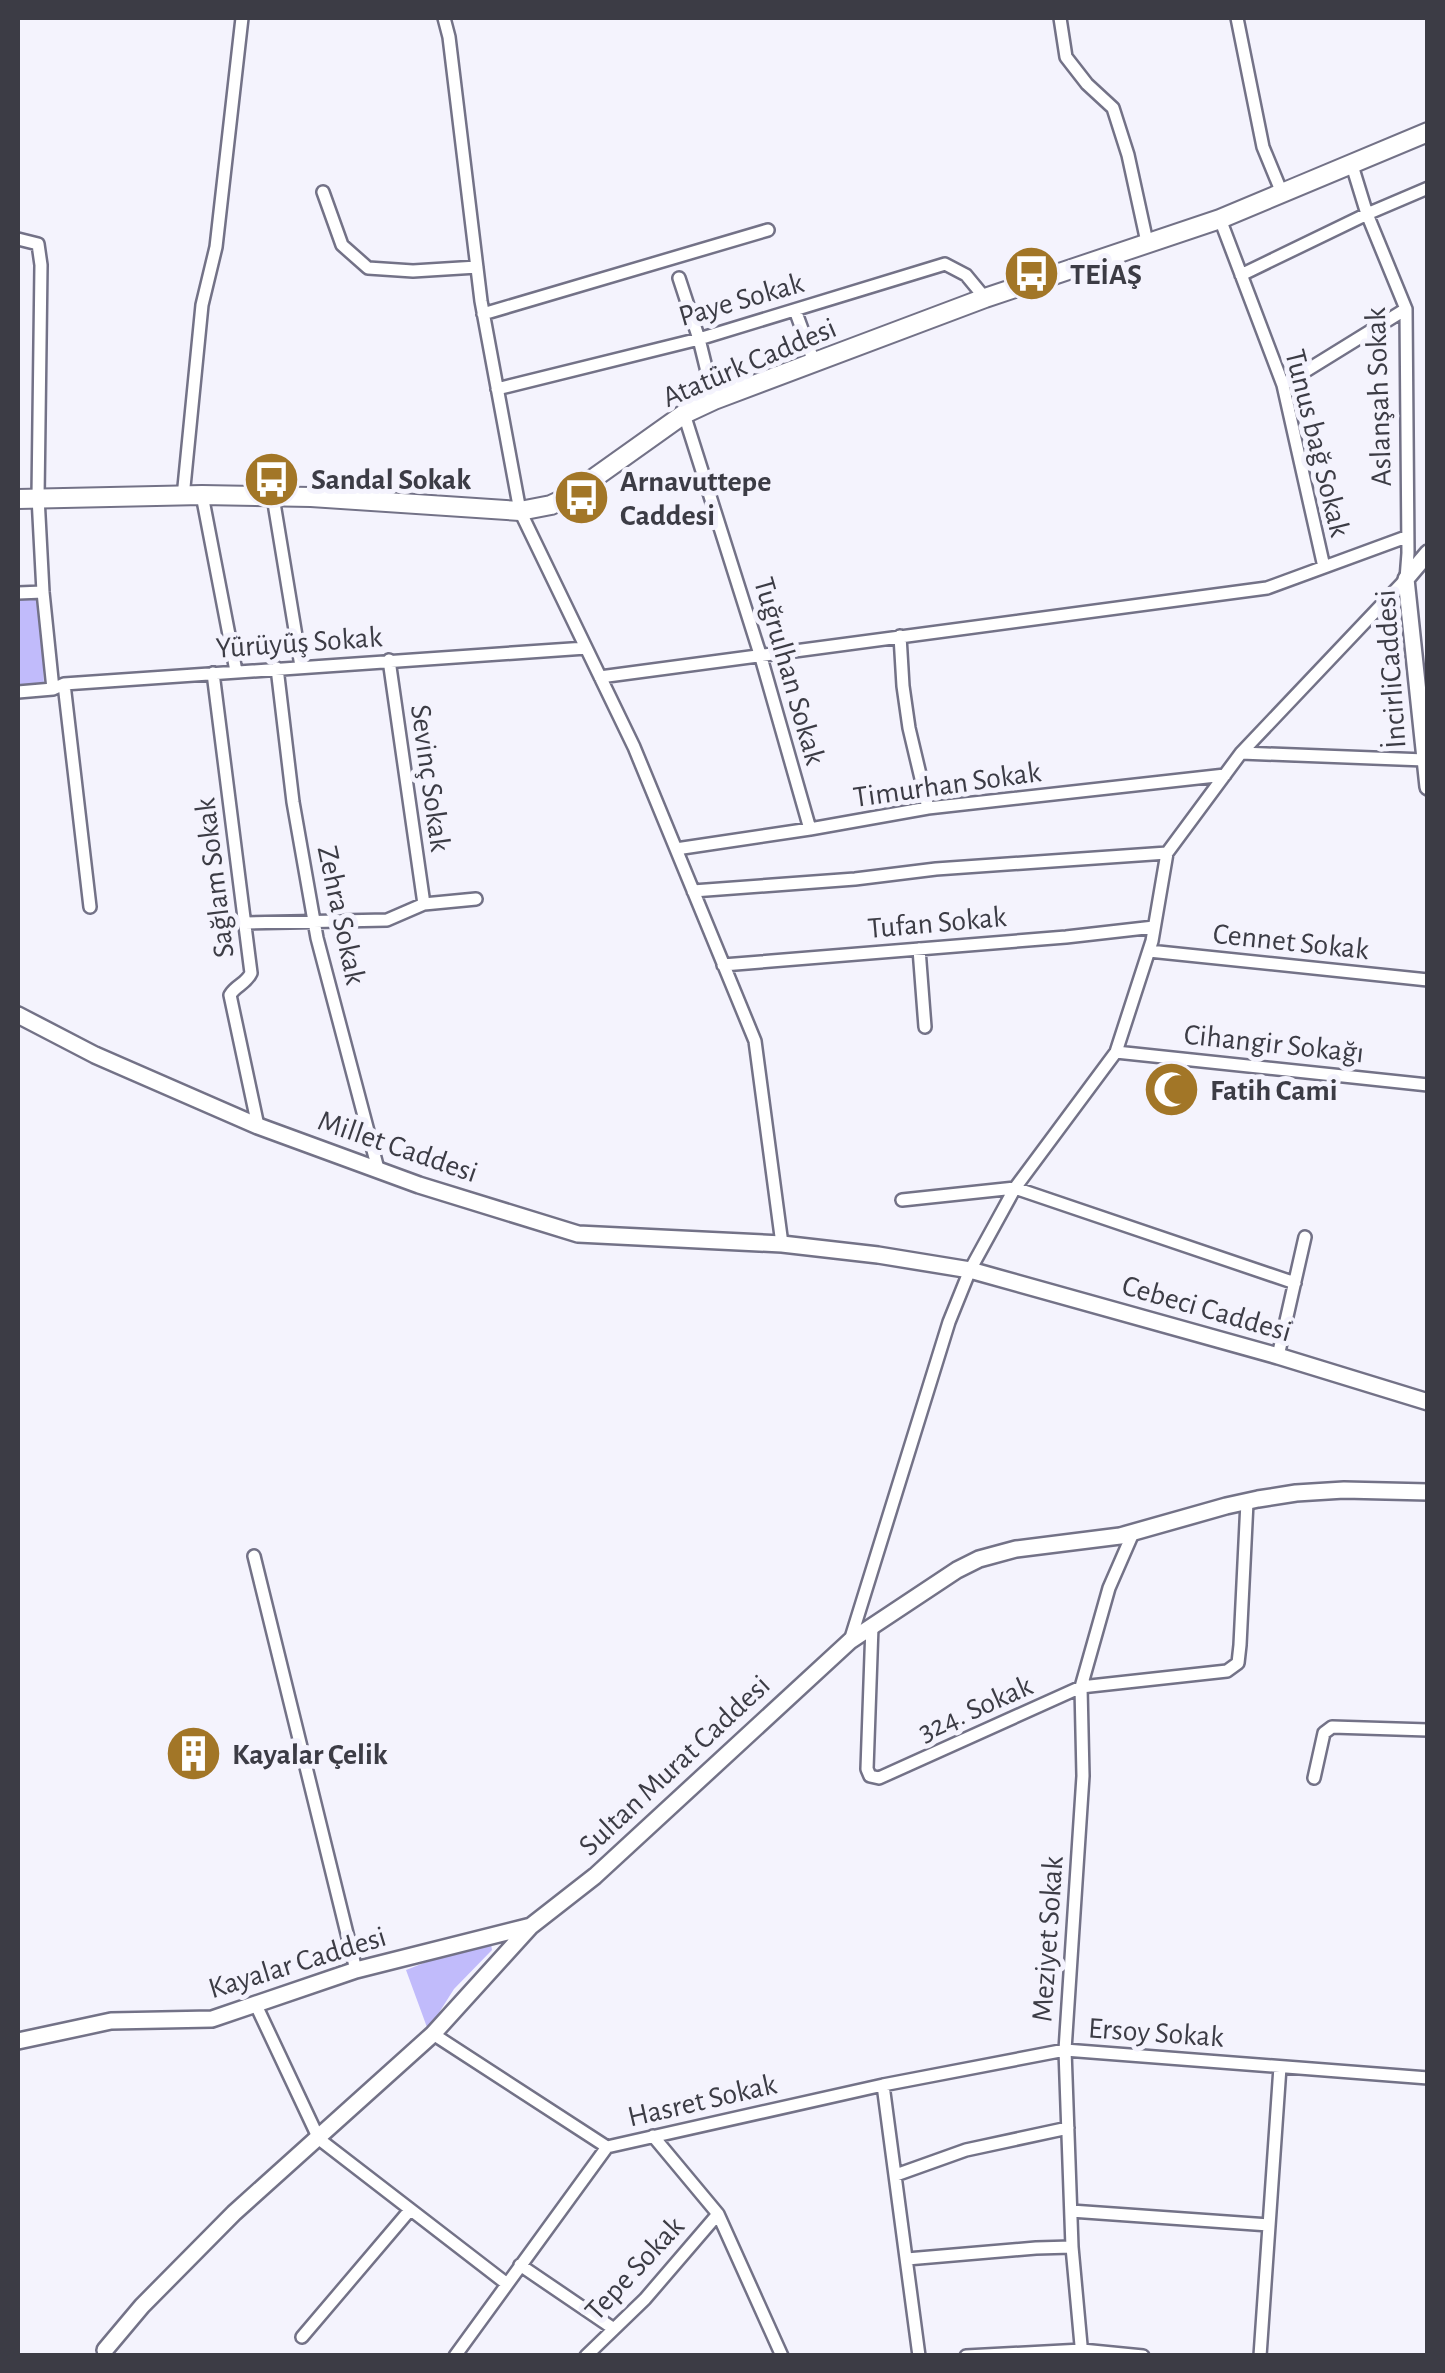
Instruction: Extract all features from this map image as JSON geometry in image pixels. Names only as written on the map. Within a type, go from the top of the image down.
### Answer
[{"type":"main road","name":"Atatürk Caddesi","points":[[18,499],[311,496],[520,511],[550,505],[566,498],[684,414],[714,400],[985,298],[1220,219],[1428,132]]},
{"type":"street","points":[[236,671],[193,496],[202,305],[216,247],[242,18]]},
{"type":"street","points":[[444,18],[483,314],[520,511],[634,747],[754,1041],[782,1244]]},
{"type":"street","points":[[1060,18],[1066,57],[1087,84],[1114,108],[1146,242]]},
{"type":"street","points":[[1237,18],[1263,147],[1282,193]]},
{"type":"street","name":"Aslanşah Sokak","points":[[1350,162],[1406,309],[1406,578]]},
{"type":"street","points":[[1241,275],[1428,188]]},
{"type":"street","points":[[323,192],[342,245],[368,268],[413,272],[476,267]]},
{"type":"street","name":"Tunus bağ Sokak","points":[[1220,219],[1282,385],[1324,568]]},
{"type":"street","points":[[483,314],[768,230]]},
{"type":"street","points":[[18,239],[38,244],[41,265],[38,497],[43,592],[90,908]]},
{"type":"street","name":"Paye Sokak","points":[[497,388],[699,339],[944,264],[966,274],[985,298]]},
{"type":"street","points":[[679,278],[714,400]]},
{"type":"street","points":[[1282,385],[1406,309]]},
{"type":"street","points":[[795,310],[814,362]]},
{"type":"street","name":"Tuğrulhan Sokak","points":[[684,414],[810,829]]},
{"type":"street","points":[[273,496],[301,666]]},
{"type":"street","points":[[600,676],[1267,588],[1406,536]]},
{"type":"street","name":"İncirliCaddesi","points":[[1427,783],[1406,578],[1428,553]]},
{"type":"street","points":[[850,1641],[949,1322],[970,1270],[1014,1188],[1116,1052],[1149,951],[1167,854],[1241,753],[1406,578]]},
{"type":"street","points":[[18,593],[43,592]]},
{"type":"street","points":[[900,636],[909,728],[928,808]]},
{"type":"street","name":"Yürüyüş Sokak","points":[[18,692],[236,671],[586,648]]},
{"type":"street","name":"Sevinç Sokak","points":[[389,660],[424,904]]},
{"type":"street","name":"Zehra Sokak","points":[[277,668],[293,802],[314,922],[378,1169]]},
{"type":"street","name":"Sağlam Sokak","points":[[213,673],[251,973],[230,995],[258,1126]]},
{"type":"street","points":[[1241,753],[1425,760]]},
{"type":"street","name":"Timurhan Sokak","points":[[676,849],[928,808],[1226,775]]},
{"type":"street","points":[[693,891],[855,880],[936,868],[1167,854]]},
{"type":"street","points":[[245,922],[387,920],[424,904],[476,899]]},
{"type":"street","name":"Tufan Sokak","points":[[723,965],[1154,927]]},
{"type":"street","points":[[918,949],[925,1027]]},
{"type":"street","name":"Cennet Sokak","points":[[1149,951],[1428,980]]},
{"type":"street","name":"Millet Caddesi","points":[[18,1015],[95,1055],[258,1126],[418,1185],[578,1234],[782,1244],[970,1270]]},
{"type":"street","name":"Cihangir Sokağı","points":[[1116,1052],[1428,1085]]},
{"type":"street","points":[[902,1200],[1014,1188],[1295,1284]]},
{"type":"street","points":[[1278,1356],[1305,1237]]},
{"type":"street","name":"Cebeci Caddesi","points":[[970,1270],[1428,1402]]},
{"type":"street","name":"Sultan Murat Caddesi","points":[[106,2354],[142,2306],[234,2213],[433,2034],[532,1926],[595,1876],[850,1641],[957,1570],[1016,1549],[1133,1534],[1247,1502],[1296,1493],[1428,1492]]},
{"type":"street","name":"324. Sokak","points":[[872,1626],[867,1769],[870,1776],[880,1778],[1081,1687],[1227,1671],[1238,1663],[1247,1502]]},
{"type":"street","name":"Meziyet Sokak","points":[[1082,2353],[1072,2247],[1066,2050],[1083,1776],[1081,1687],[1110,1588],[1133,1534]]},
{"type":"street","points":[[254,1556],[356,1970]]},
{"type":"street","points":[[1314,1778],[1324,1732],[1332,1726],[1428,1730]]},
{"type":"street","name":"Kayalar Caddesi","points":[[18,2040],[111,2021],[212,2019],[356,1970],[532,1926]]},
{"type":"street","points":[[255,2003],[319,2138],[507,2284]]},
{"type":"street","points":[[433,2034],[607,2147]]},
{"type":"street","name":"Ersoy Sokak","points":[[884,2085],[1066,2050],[1428,2078]]},
{"type":"street","points":[[1260,2356],[1280,2066]]},
{"type":"street","points":[[884,2085],[919,2356]]},
{"type":"street","name":"Hasret Sokak","points":[[455,2356],[607,2147],[884,2085]]},
{"type":"street","points":[[896,2174],[966,2150],[1068,2128]]},
{"type":"street","points":[[653,2136],[718,2214],[782,2356]]},
{"type":"street","points":[[302,2338],[410,2210]]},
{"type":"street","points":[[1071,2211],[1269,2225]]},
{"type":"street","name":"Tepe Sokak","points":[[586,2356],[645,2299],[718,2214]]},
{"type":"street","points":[[907,2259],[1072,2247]]},
{"type":"street","points":[[520,2265],[614,2328]]},
{"type":"street","points":[[966,2356],[1143,2356]]},
{"type":"shaded area","points":[[41,596],[44,687],[18,689],[18,597]]},
{"type":"shaded area","points":[[491,1944],[492,1950],[454,1989],[428,2030],[406,1970]]},
{"type":"place","name":"TEİAŞ","points":[[1031,274]]},
{"type":"place","name":"Sandal Sokak","points":[[272,479]]},
{"type":"place","name":"Arnavuttepe Caddesi","points":[[581,498]]},
{"type":"place","name":"Fatih Cami","points":[[1171,1090]]},
{"type":"place","name":"Kayalar Çelik","points":[[193,1754]]}]
